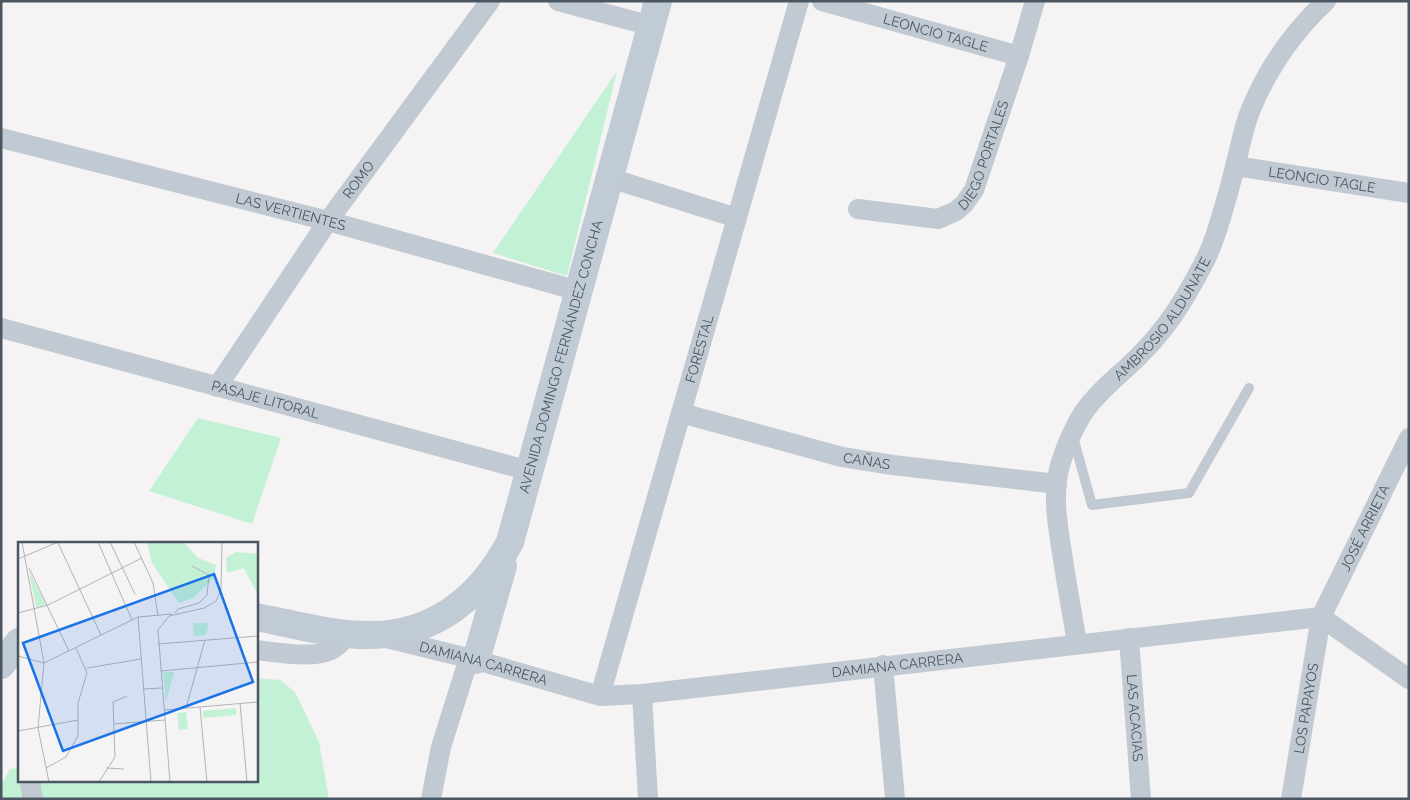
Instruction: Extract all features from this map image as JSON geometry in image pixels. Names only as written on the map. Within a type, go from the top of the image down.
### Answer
[{"type":"main road","name":"AVENIDA DOMINGO FERNÁNDEZ CONCHA","points":[[258,617],[360,634],[412,629],[433,621],[453,610],[471,596],[499,562],[510,542],[655,14]]},
{"type":"main road","points":[[472,659],[510,542]]},
{"type":"main road","points":[[1,666],[18,643]]},
{"type":"street","name":"ROMO","points":[[217,387],[328,221],[490,1]]},
{"type":"street","points":[[558,1],[655,14]]},
{"type":"street","name":"FORESTAL","points":[[600,696],[799,1]]},
{"type":"street","name":"LEONCIO TAGLE","points":[[822,1],[1019,56]]},
{"type":"street","name":"DIEGO PORTALES","points":[[858,209],[938,219],[956,211],[964,204],[974,190],[1019,56],[1035,1]]},
{"type":"street","name":"AMBROSIO ALDUNATE","points":[[1077,644],[1056,506],[1060,467],[1072,433],[1098,394],[1140,355],[1163,329],[1182,303],[1212,246],[1241,138],[1250,110],[1262,84],[1276,59],[1293,35],[1326,1]]},
{"type":"street","name":"LAS VERTIENTES","points":[[1,138],[328,221],[579,291]]},
{"type":"street","name":"LEONCIO TAGLE","points":[[1235,166],[1409,193]]},
{"type":"street","points":[[610,178],[737,218]]},
{"type":"street","name":"PASAJE LITORAL","points":[[1,328],[530,471]]},
{"type":"street","name":"CAÑAS","points":[[681,413],[842,457],[893,465],[1057,484]]},
{"type":"street","name":"JOSÉ ARRIETA","points":[[1322,617],[1409,438]]},
{"type":"street","points":[[1322,617],[1409,679]]},
{"type":"street","name":"DAMIANA CARRERA","points":[[360,634],[472,659],[600,696],[642,694],[883,665],[1322,617]]},
{"type":"street","name":"LOS PAPAYOS","points":[[1291,799],[1322,617]]},
{"type":"street","points":[[258,650],[322,654],[360,634]]},
{"type":"street","name":"LAS ACACIAS","points":[[1129,638],[1141,799]]},
{"type":"street","points":[[431,799],[441,747],[472,659]]},
{"type":"street","points":[[883,665],[895,799]]},
{"type":"street","points":[[642,694],[648,799]]},
{"type":"street","points":[[31,782],[30,784],[33,799]]},
{"type":"lane","points":[[1072,433],[1092,506],[1189,493],[1249,388]]},
{"type":"green space","points":[[617,71],[567,276],[493,253]]},
{"type":"green space","points":[[198,418],[281,438],[252,524],[149,491]]},
{"type":"green space","points":[[258,678],[280,680],[295,692],[319,742],[329,799],[1,799],[1,786],[10,769],[18,768],[18,782],[258,782]]}]
